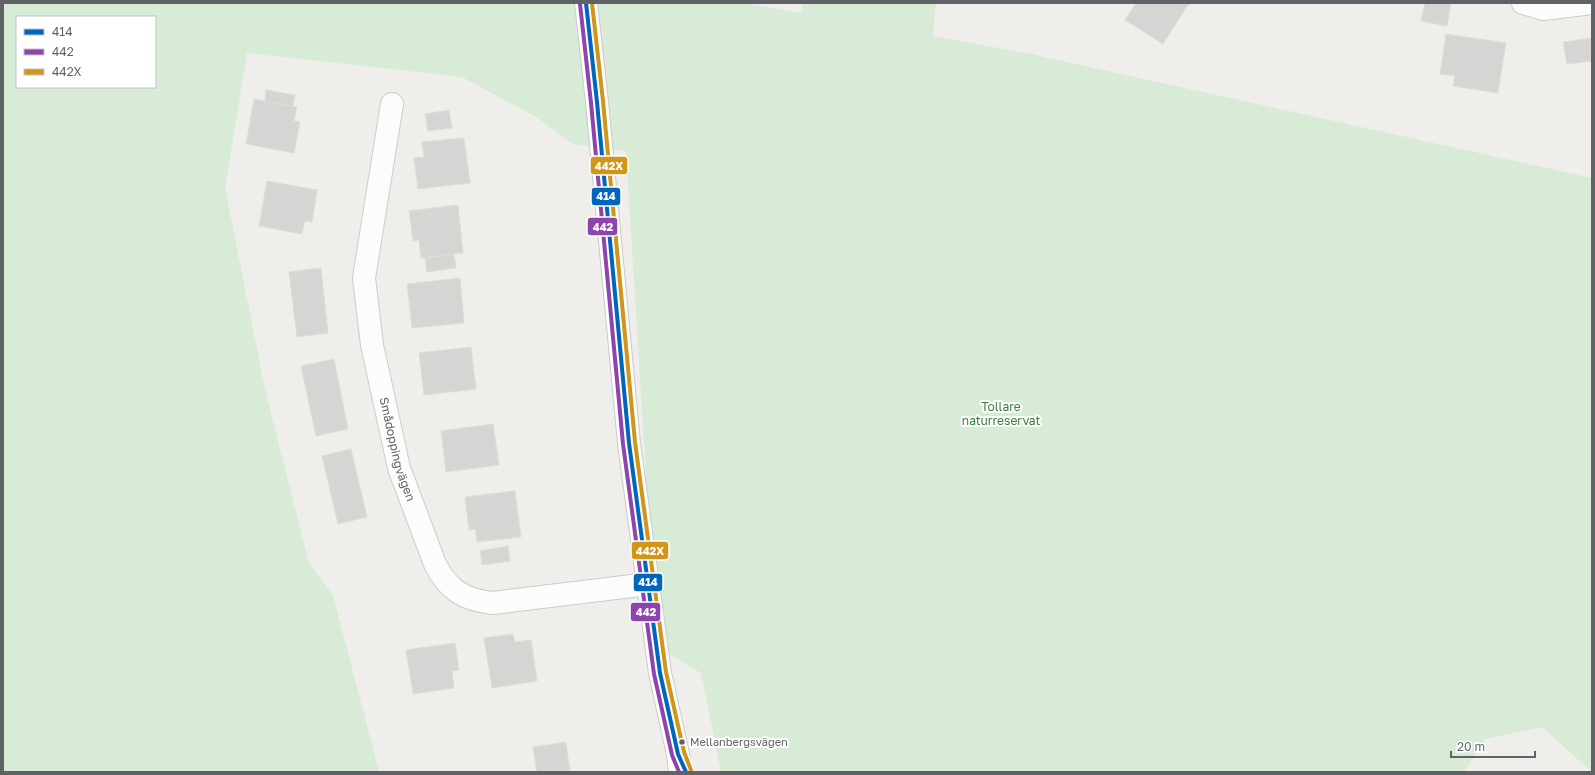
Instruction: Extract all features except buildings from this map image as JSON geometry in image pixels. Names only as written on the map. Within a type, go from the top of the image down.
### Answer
[{"type":"street","points":[[586,3],[597,102],[629,443],[660,673],[682,766]]},
{"type":"street","points":[[1523,3],[1543,9],[1592,3]]},
{"type":"street","name":"Smådoppingvägen","points":[[392,104],[364,278],[372,345],[399,468],[435,564],[441,575],[450,586],[467,598],[480,602],[493,603],[648,584]]},
{"type":"green space","name":"Tollare naturreservat","points":[[3,3],[745,3],[801,13],[803,3],[936,3],[933,36],[1031,54],[1592,178],[1592,772],[1542,727],[1485,739],[1464,772],[721,772],[701,673],[669,654],[655,592],[650,541],[626,151],[573,144],[536,117],[462,77],[247,53],[225,188],[266,394],[309,563],[333,595],[379,772],[3,772]]},
{"type":"transit line","name":"414","points":[[586,3],[597,102],[629,443],[660,673],[678,754],[686,772]]},
{"type":"transit line","name":"442X","points":[[592,3],[603,101],[635,442],[666,672],[684,752],[691,770]]},
{"type":"transit line","name":"442","points":[[580,4],[591,103],[623,444],[654,674],[672,755],[679,772]]},
{"type":"place","name":"Mellanbergsvägen","points":[[682,742]]}]
